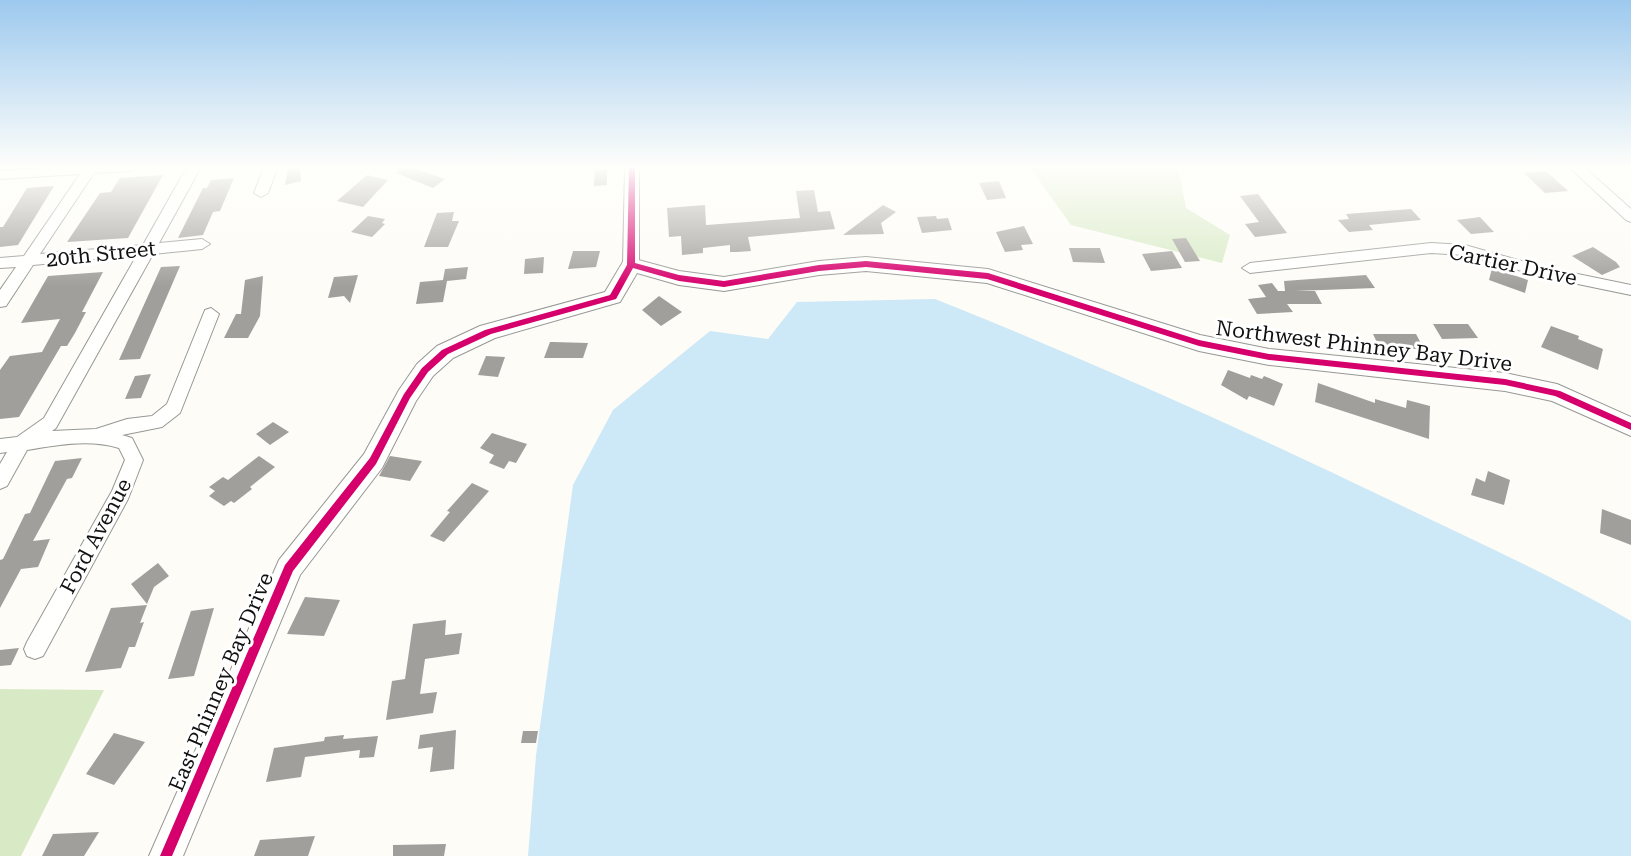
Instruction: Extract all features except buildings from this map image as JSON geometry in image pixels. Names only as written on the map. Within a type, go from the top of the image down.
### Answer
[{"type":"street","points":[[0,302],[64,207]]},
{"type":"street","points":[[0,481],[21,444],[50,423],[172,207]]},
{"type":"street","points":[[631,265],[632,207]]},
{"type":"street","name":"20th Street","points":[[0,263],[202,244]]},
{"type":"street","name":"Cartier Drive","points":[[1250,268],[1431,248],[1465,250],[1539,271],[1631,290]]},
{"type":"street","name":"Northwest Phinney Bay Drive","points":[[631,265],[679,278],[724,284],[819,268],[866,264],[988,276],[1199,343],[1269,357],[1505,382],[1557,393],[1631,427]]},
{"type":"street","name":"East Phinney Bay Drive","points":[[166,856],[289,568],[373,461],[407,396],[425,370],[456,345],[488,332],[613,297],[631,265]]},
{"type":"street","points":[[0,446],[80,433],[102,434],[127,426],[156,422],[174,408],[211,314]]},
{"type":"street","name":"Ford Avenue","points":[[34,649],[121,493],[134,460],[126,443],[102,434]]},
{"type":"green space","points":[[1058,207],[1186,207],[1230,235],[1222,263],[1071,225]]},
{"type":"green space","points":[[0,689],[104,690],[21,856],[0,856]]},
{"type":"water","points":[[935,299],[1167,397],[1282,449],[1515,560],[1631,621],[1631,856],[528,856],[536,756],[573,485],[613,410],[710,331],[768,339],[797,302]]},
{"type":"cycle path","points":[[166,856],[289,568],[373,461],[407,396],[425,370],[445,352],[488,332],[613,297],[631,265],[632,207]]},
{"type":"cycle path","points":[[631,265],[679,278],[724,284],[819,268],[866,264],[988,276],[1199,343],[1269,357],[1505,382],[1557,393],[1631,427]]}]
